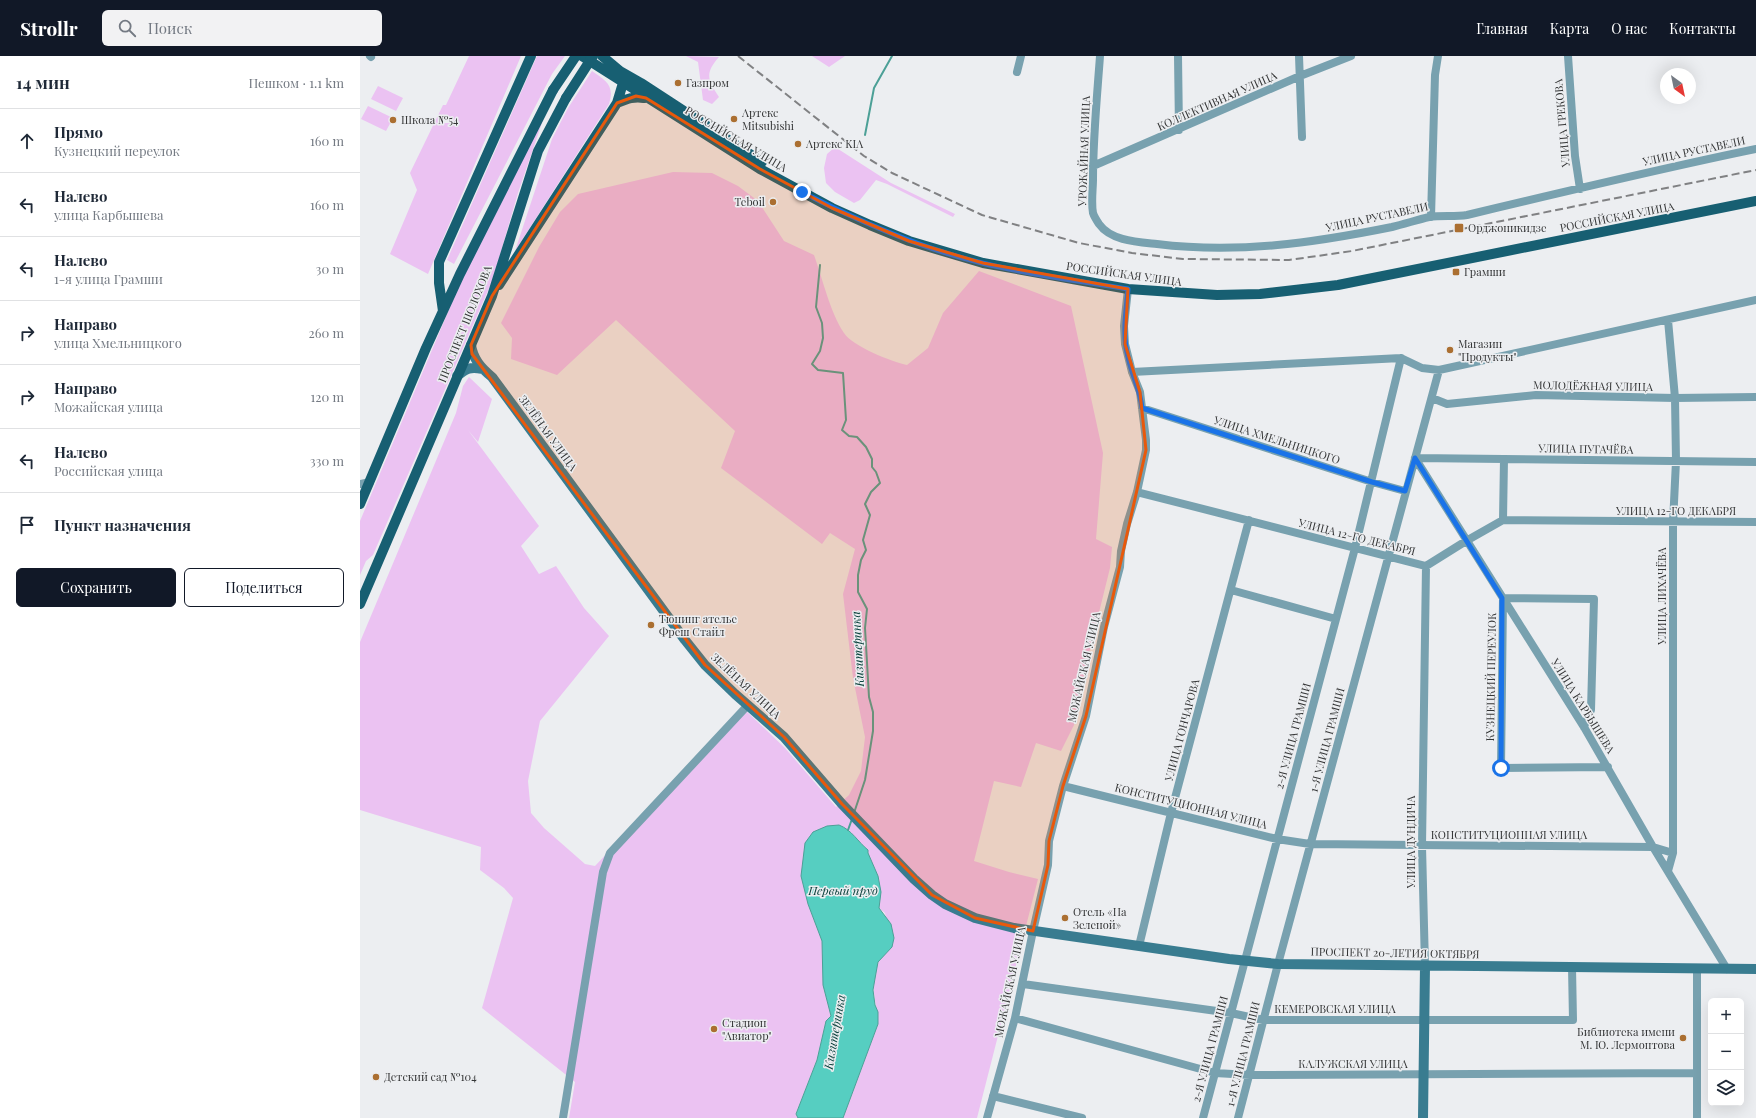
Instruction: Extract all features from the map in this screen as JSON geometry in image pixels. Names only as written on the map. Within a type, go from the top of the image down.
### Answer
[{"type":"main road","points":[[443,311],[439,283],[439,262],[531,56]]},
{"type":"main road","points":[[573,56],[613,83],[617,91],[617,103]]},
{"type":"main road","name":"ПРОСПЕКТ ШОЛОХОВА","points":[[360,504],[417,368],[443,311],[553,90],[576,56]]},
{"type":"main road","name":"РОССИЙСКАЯ УЛИЦА","points":[[582,56],[622,83],[760,169],[857,219],[909,241],[982,263],[1128,289],[1217,295],[1260,294],[1338,285],[1756,201]]},
{"type":"main road","name":"ПРОСПЕКТ ШОЛОХОВА","points":[[360,604],[492,296],[538,151],[566,98],[593,56]]},
{"type":"main road","name":"РОССИЙСКАЯ УЛИЦА","points":[[602,56],[620,71],[641,83],[764,164],[835,202],[872,219],[911,235],[984,257],[1129,282],[1175,287],[1224,289],[1259,288],[1337,279],[1756,194]]},
{"type":"main road","points":[[492,296],[617,103],[622,83],[620,71]]},
{"type":"main road","points":[[617,103],[636,96],[646,98]]},
{"type":"main road","points":[[360,593],[368,585]]},
{"type":"street","points":[[1017,72],[1021,56]]},
{"type":"street","name":"УРОЖАЙНАЯ УЛИЦА","points":[[1100,56],[1093,166],[1093,213],[1099,224],[1107,232],[1116,237]]},
{"type":"street","points":[[1178,56],[1179,130]]},
{"type":"street","points":[[1299,56],[1302,137]]},
{"type":"street","name":"КОЛЛЕКТИВНАЯ УЛИЦА","points":[[1093,166],[1179,130],[1300,76],[1351,56]]},
{"type":"street","points":[[1431,216],[1435,75],[1438,56]]},
{"type":"street","name":"УЛИЦА ГРЕКОВА","points":[[1568,56],[1575,156],[1580,189]]},
{"type":"street","name":"УЛИЦА РУСТАВЕЛИ","points":[[1116,237],[1139,242],[1185,248],[1221,249],[1274,247],[1394,226],[1431,216],[1464,216],[1667,167],[1756,149]]},
{"type":"street","name":"МОЖАЙСКАЯ УЛИЦА","points":[[987,1118],[1015,1018],[1035,931],[1048,865],[1049,841],[1063,786],[1086,716],[1104,628],[1120,567],[1121,551],[1127,524],[1137,492],[1146,450],[1140,392],[1132,372],[1125,344],[1124,326],[1128,289]]},
{"type":"street","points":[[1132,372],[1401,358],[1422,368],[1439,370],[1756,300]]},
{"type":"street","name":"УЛИЦА ЛИХАЧЁВА","points":[[1668,320],[1675,398],[1676,461],[1673,523],[1673,853],[1668,871]]},
{"type":"street","name":"ЗЕЛЁНАЯ УЛИЦА","points":[[471,345],[472,354],[482,369],[492,377],[685,640],[705,665],[784,737],[842,804],[914,879],[932,895],[945,904],[975,918],[1002,926],[1035,931]]},
{"type":"street","name":"2-Я УЛИЦА ГРАМШИ","points":[[1203,1118],[1355,548],[1401,358]]},
{"type":"street","points":[[457,376],[469,367],[474,366],[482,369]]},
{"type":"street","name":"1-Я УЛИЦА ГРАМШИ","points":[[1238,1118],[1310,844],[1439,370]]},
{"type":"street","name":"МОЛОДЁЖНАЯ УЛИЦА","points":[[1432,398],[1447,404],[1536,395],[1675,398],[1756,397]]},
{"type":"street","name":"УЛИЦА ХМЕЛЬНИЦКОГО","points":[[1142,408],[1372,482],[1405,491]]},
{"type":"street","name":"УЛИЦА ПУГАЧЁВА","points":[[1415,458],[1756,462]]},
{"type":"street","name":"УЛИЦА КАРБЫШЕВА","points":[[1415,458],[1584,727],[1653,847],[1727,968]]},
{"type":"street","points":[[1503,520],[1504,459]]},
{"type":"street","points":[[360,484],[370,482]]},
{"type":"street","name":"УЛИЦА 12-ГО ДЕКАБРЯ","points":[[1137,492],[1426,566],[1503,520],[1673,523],[1756,522]]},
{"type":"street","name":"УЛИЦА ГОНЧАРОВА","points":[[1139,946],[1171,813],[1249,520]]},
{"type":"street","name":"УЛИЦА ДУНДИЧА","points":[[1423,1118],[1425,966],[1422,846],[1426,566]]},
{"type":"street","points":[[1231,590],[1336,619]]},
{"type":"street","points":[[1502,598],[1594,599],[1591,710],[1584,727]]},
{"type":"street","name":"КУЗНЕЦКИЙ ПЕРЕУЛОК","points":[[1502,598],[1501,768],[1608,767]]},
{"type":"street","points":[[563,1118],[603,872],[610,853],[748,705]]},
{"type":"street","name":"КОНСТИТУЦИОННАЯ УЛИЦА","points":[[1063,786],[1277,839],[1310,844],[1653,847],[1673,853]]},
{"type":"street","name":"ПРОСПЕКТ 20-ЛЕТИЯ ОКТЯБРЯ","points":[[1035,931],[1245,961],[1278,964],[1756,969]]},
{"type":"street","name":"КЕМЕРОВСКАЯ УЛИЦА","points":[[1023,984],[1231,1013],[1263,1020],[1573,1020],[1572,967]]},
{"type":"street","points":[[1697,969],[1697,1118]]},
{"type":"street","name":"КАЛУЖСКАЯ УЛИЦА","points":[[1015,1018],[1215,1073],[1250,1075],[1424,1075],[1698,1073]]},
{"type":"street","points":[[993,1096],[1082,1118]]},
{"type":"highlighted area","points":[[636,96],[646,98],[760,169],[832,208],[909,241],[983,263],[1128,289],[1125,344],[1140,392],[1146,450],[1086,716],[1063,786],[1049,841],[1048,865],[1033,931],[975,918],[932,895],[842,804],[784,737],[705,665],[472,354],[471,345],[492,296],[617,103]]},
{"type":"shaded area","points":[[469,56],[521,56],[428,274],[390,254],[417,190],[410,173],[443,105],[446,105]]},
{"type":"shaded area","points":[[537,56],[565,56],[552,74],[454,264],[447,260]]},
{"type":"shaded area","points":[[686,56],[719,57],[711,68],[709,77],[712,86],[719,97],[712,104],[703,100],[698,62]]},
{"type":"shaded area","points":[[812,56],[845,56],[829,67]]},
{"type":"shaded area","points":[[592,71],[608,84],[611,92],[609,104],[515,251],[552,139],[568,108]]},
{"type":"shaded area","points":[[378,86],[403,98],[396,111],[371,99]]},
{"type":"shaded area","points":[[368,106],[393,118],[386,131],[361,119]]},
{"type":"shaded area","points":[[543,120],[518,193],[493,279],[373,555],[366,561],[360,575],[360,521],[477,243]]},
{"type":"shaded area","points":[[835,147],[891,183],[955,214],[953,217],[876,180],[860,200],[854,203],[835,192],[826,183],[824,168],[827,154]]},
{"type":"shaded area","points":[[673,172],[712,173],[738,186],[758,201],[784,241],[814,255],[831,306],[839,325],[848,338],[863,348],[892,361],[907,365],[928,348],[943,313],[979,271],[1071,306],[1103,453],[1096,539],[1112,547],[1110,568],[1086,665],[1074,725],[1061,751],[1036,743],[1021,787],[994,781],[974,861],[1038,879],[977,1118],[843,1118],[878,1024],[873,985],[876,969],[880,959],[892,947],[885,913],[879,908],[878,880],[868,850],[848,829],[801,876],[808,904],[822,941],[823,985],[831,1016],[826,1021],[817,1060],[796,1113],[798,1118],[569,1118],[575,1082],[482,1008],[513,898],[504,888],[480,870],[481,847],[360,810],[360,642],[456,413],[463,386],[469,377],[492,399],[478,442],[468,430],[539,526],[521,546],[539,574],[556,566],[584,608],[609,636],[540,721],[528,781],[531,813],[544,828],[585,864],[595,866],[744,709],[785,748],[836,807],[849,795],[861,771],[865,737],[853,678],[843,594],[855,549],[830,533],[822,544],[721,468],[735,431],[616,320],[557,375],[511,359],[512,338],[501,323],[539,247],[560,212],[578,194]]},
{"type":"water","name":"Первый пруд","points":[[839,825],[851,833],[868,850],[878,876],[881,892],[879,908],[891,924],[894,938],[892,947],[878,962],[873,990],[875,1005],[878,1012],[878,1024],[843,1118],[798,1118],[796,1114],[817,1060],[826,1021],[831,1016],[823,985],[822,941],[808,904],[801,876],[805,843],[813,832],[827,826]]},
{"type":"waterway","name":"Кизитеринка","points":[[865,135],[874,88],[892,56]]},
{"type":"waterway","name":"Кизитеринка","points":[[820,265],[816,307],[822,323],[823,338],[820,351],[812,364],[818,370],[843,373],[846,420],[842,430],[849,436],[857,437],[866,447],[872,459],[872,467],[876,472],[880,483],[871,492],[865,504],[870,515],[863,540],[866,550],[861,560],[858,575],[858,592],[867,609],[865,628],[869,697],[873,712],[873,731],[865,780],[854,813]]},
{"type":"waterway","points":[[848,830],[852,819]]},
{"type":"railway","points":[[738,56],[864,156],[892,173],[982,215],[1079,243],[1132,253],[1183,259],[1289,260],[1352,251],[1756,170]]},
{"type":"place","name":"Газпром","points":[[678,83]]},
{"type":"place","name":"Артекс Mitsubishi","points":[[734,119]]},
{"type":"place","name":"Школа №54","points":[[393,120]]},
{"type":"place","name":"Артекс KIA","points":[[798,144]]},
{"type":"place","name":"Teboil","points":[[773,202]]},
{"type":"place","name":"Орджоникидзе","points":[[1459,228]]},
{"type":"place","name":"Грамши","points":[[1456,272]]},
{"type":"place","name":"Магазин \"Продукты\"","points":[[1450,350]]},
{"type":"place","name":"Тюнинг ателье Фреш Стайл","points":[[651,625]]},
{"type":"place","name":"Отель «На Зеленой»","points":[[1065,918]]},
{"type":"place","name":"Стадион \"Авиатор\"","points":[[714,1029]]},
{"type":"place","name":"Библиотека имени М. Ю. Лермонтова","points":[[1683,1038]]},
{"type":"place","name":"Детский сад №104","points":[[376,1077]]},
{"type":"route","points":[[802,192],[832,208],[870,225],[909,241],[945,252],[982,263],[1128,289],[1124,326],[1125,344],[1132,372],[1140,392],[1142,408],[1372,482],[1405,491],[1415,458],[1502,598],[1501,768]]}]
